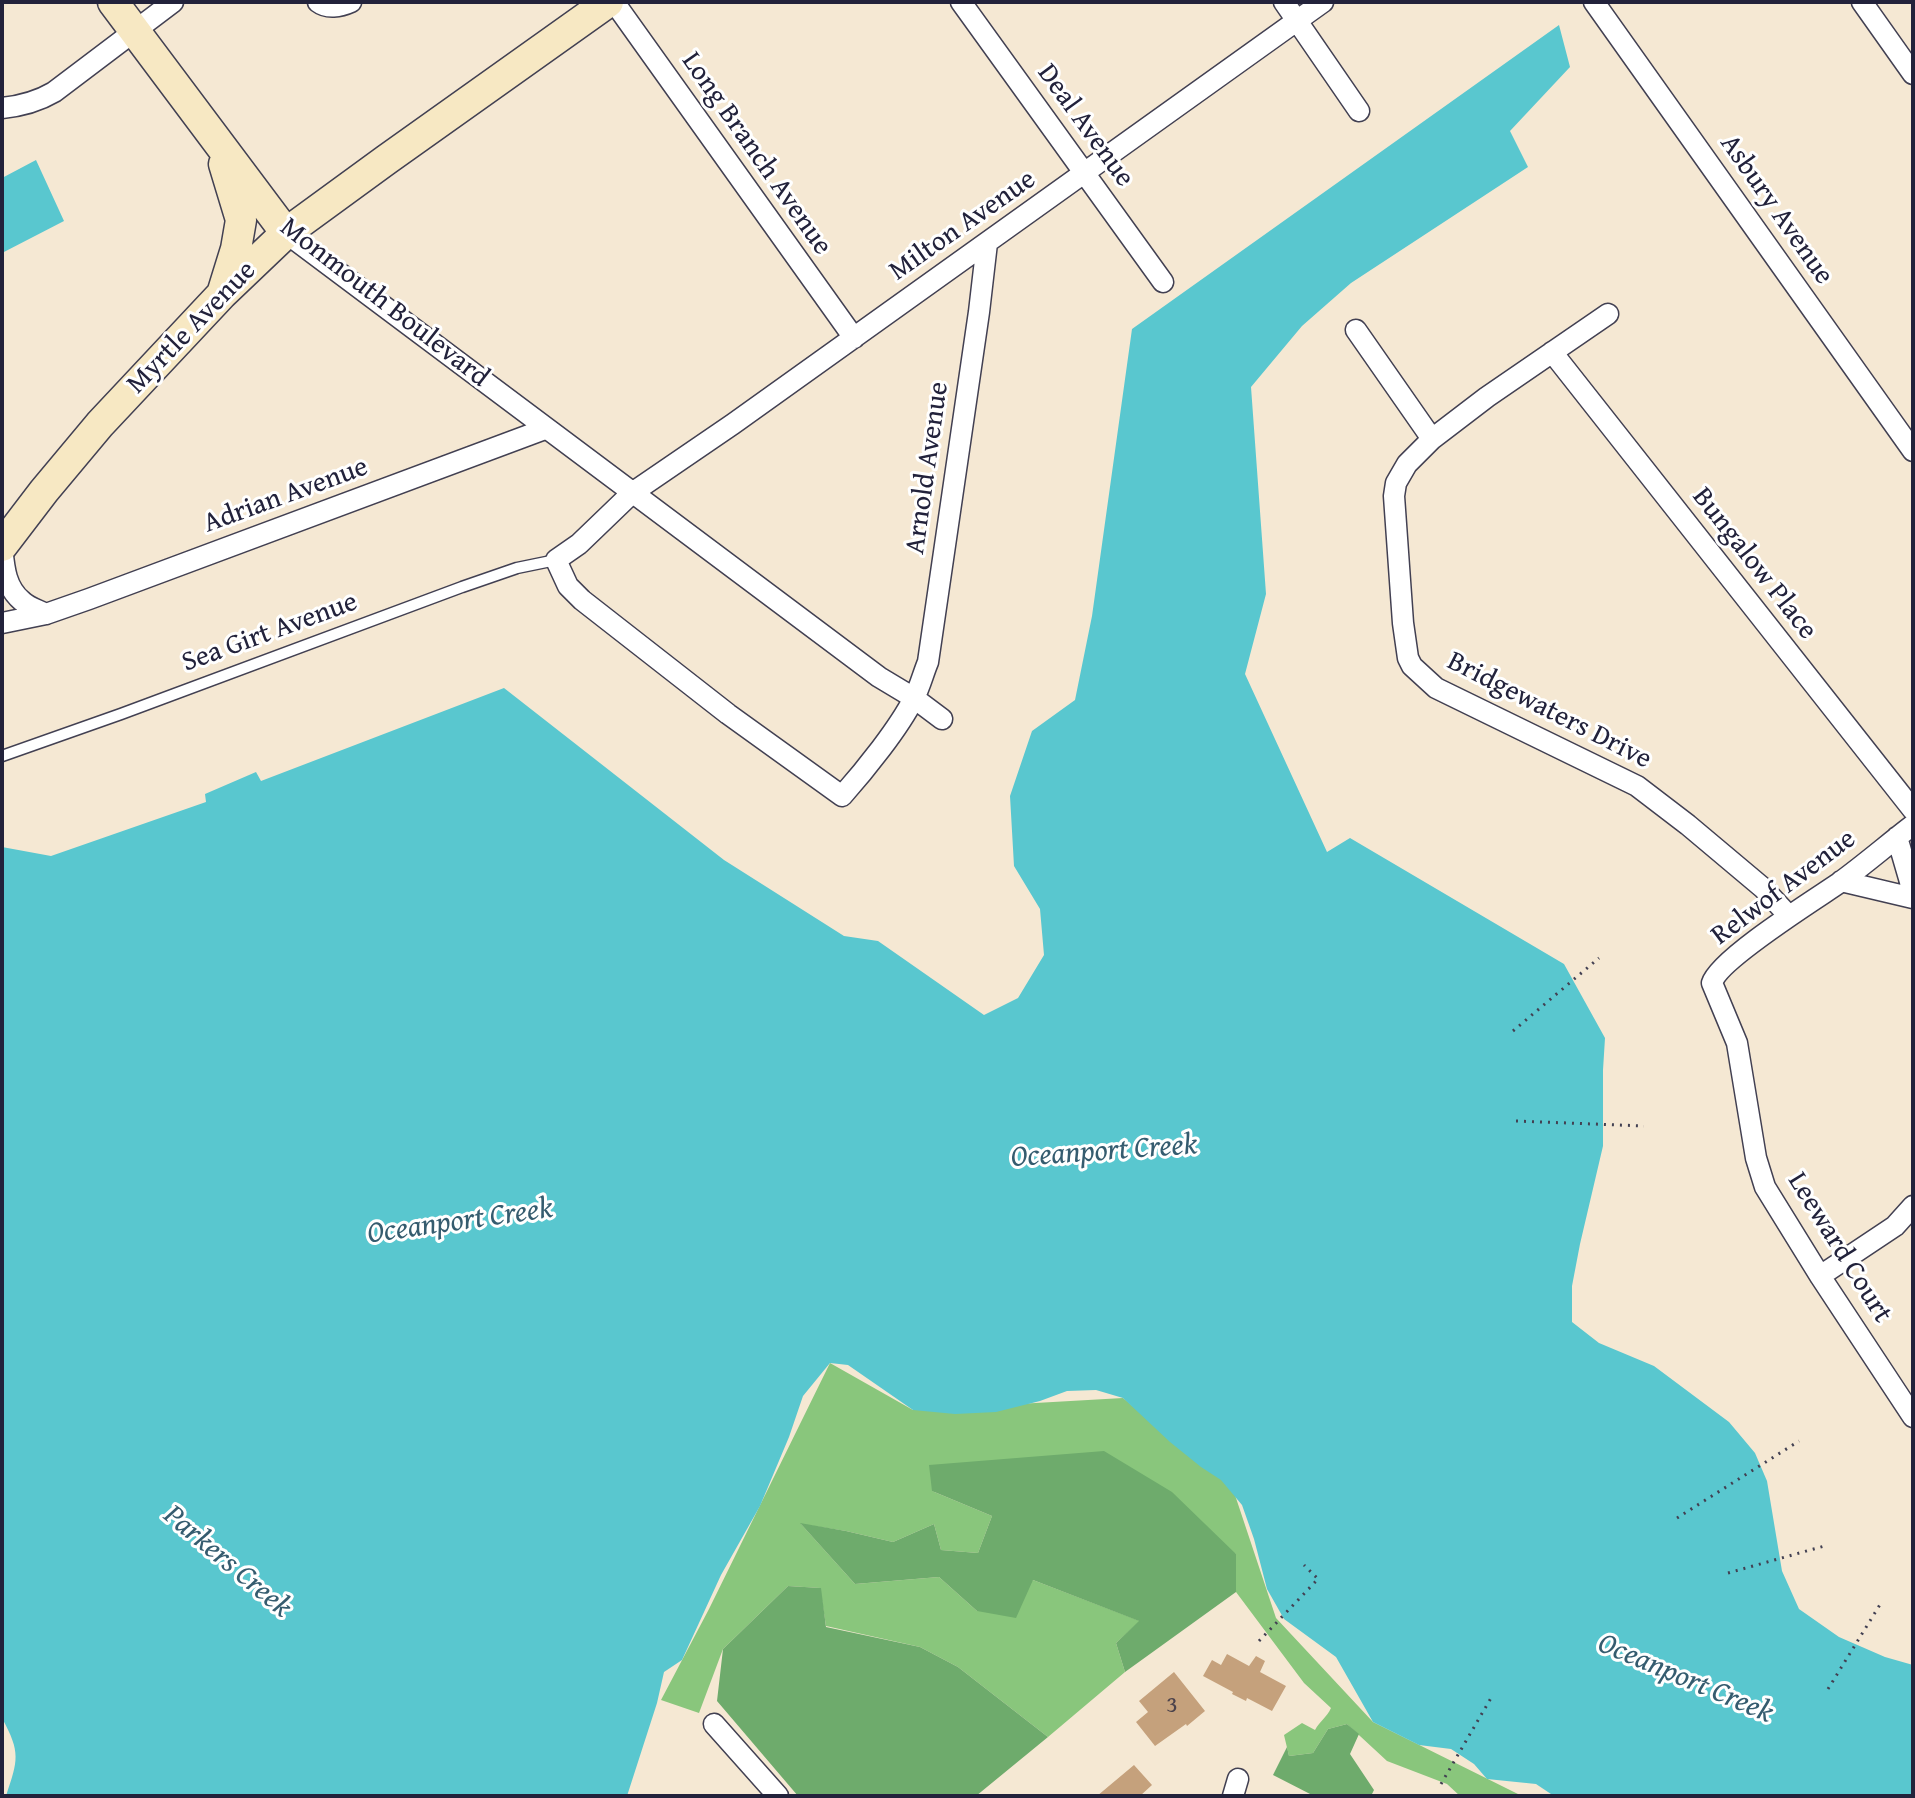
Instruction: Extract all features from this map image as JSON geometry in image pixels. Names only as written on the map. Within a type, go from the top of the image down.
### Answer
[{"type":"main road","name":"Monmouth Boulevard","points":[[113,2],[286,233]]},
{"type":"main road","name":"Myrtle Avenue","points":[[2,546],[100,424],[222,294],[286,233],[608,2]]},
{"type":"main road","points":[[218,143],[241,220],[222,294]]},
{"type":"street","points":[[2,108],[23,106],[54,92],[173,2]]},
{"type":"street","points":[[318,2],[335,7],[351,2]]},
{"type":"street","name":"Long Branch Avenue","points":[[614,2],[854,338]]},
{"type":"street","name":"Deal Avenue","points":[[961,2],[1163,282]]},
{"type":"street","points":[[1284,2],[1359,111]]},
{"type":"street","name":"Milton Avenue","points":[[632,493],[1323,2]]},
{"type":"street","name":"Asbury Avenue","points":[[1594,2],[1913,451]]},
{"type":"street","points":[[1862,2],[1913,74]]},
{"type":"street","name":"Monmouth Boulevard","points":[[286,233],[879,677],[942,719]]},
{"type":"street","name":"Arnold Avenue","points":[[914,698],[928,662],[987,243]]},
{"type":"street","name":"Bridgewaters Drive","points":[[1608,314],[1487,397],[1432,439],[1407,464],[1396,483],[1394,496],[1408,658],[1412,666],[1436,688],[1637,786],[1763,888],[1789,916]]},
{"type":"street","points":[[1356,330],[1432,439]]},
{"type":"street","name":"Bungalow Place","points":[[1552,352],[1913,810]]},
{"type":"street","name":"Adrian Avenue","points":[[2,623],[46,614],[89,599],[545,429]]},
{"type":"street","points":[[632,493],[579,544],[556,560],[568,586],[582,600],[728,714],[842,796],[914,698]]},
{"type":"street","points":[[2,546],[5,574],[11,588],[22,602],[46,614]]},
{"type":"street","points":[[1905,831],[1913,892]]},
{"type":"street","name":"Relwof Avenue","points":[[1738,1051],[1712,983],[1713,977],[1789,916],[1841,881],[1905,831]]},
{"type":"street","points":[[1841,881],[1913,898]]},
{"type":"street","name":"Leeward Court","points":[[1738,1051],[1756,1158],[1765,1187],[1913,1417]]},
{"type":"street","points":[[1820,1276],[1895,1226],[1913,1206]]},
{"type":"street","points":[[714,1724],[778,1796]]},
{"type":"lane","name":"Sea Girt Avenue","points":[[2,756],[462,587],[517,568],[556,560]]},
{"type":"path","points":[[1513,1031],[1599,958]]},
{"type":"path","points":[[1516,1121],[1644,1126]]},
{"type":"path","points":[[1677,1518],[1799,1441]]},
{"type":"path","points":[[1728,1573],[1828,1545]]},
{"type":"path","points":[[1259,1641],[1318,1579],[1304,1565]]},
{"type":"path","points":[[1828,1689],[1881,1603]]},
{"type":"path","points":[[1441,1784],[1491,1698]]},
{"type":"green space","points":[[830,1363],[913,1410],[1123,1398],[1232,1486],[1276,1618],[1373,1722],[1522,1796],[1460,1796],[1447,1784],[1387,1761],[1347,1724],[1328,1729],[1313,1753],[1289,1756],[1284,1735],[1302,1723],[1315,1730],[1331,1708],[1304,1683],[1236,1592],[1236,1554],[932,1491],[992,1516],[978,1553],[941,1550],[934,1524],[893,1542],[801,1524],[855,1584],[939,1577],[977,1611],[1033,1580],[1140,1621],[1116,1643],[1125,1672],[1048,1737],[958,1667],[920,1647],[826,1626],[820,1588],[788,1586],[723,1649],[699,1713],[661,1700]]},
{"type":"green space","points":[[1104,1451],[1172,1492],[1236,1554],[1236,1592],[1125,1672],[1116,1643],[1139,1621],[1033,1580],[1016,1618],[977,1611],[939,1577],[855,1584],[800,1523],[893,1542],[934,1524],[941,1550],[978,1553],[992,1516],[932,1491],[929,1465]]},
{"type":"green space","points":[[788,1586],[821,1588],[826,1627],[920,1647],[958,1667],[1048,1737],[976,1796],[798,1796],[717,1701],[723,1649]]},
{"type":"green space","points":[[1347,1724],[1359,1734],[1350,1754],[1374,1790],[1371,1796],[1314,1796],[1273,1775],[1287,1747],[1289,1756],[1313,1753],[1328,1729]]},
{"type":"water","points":[[1559,25],[1570,67],[1510,131],[1528,167],[1351,283],[1302,326],[1251,387],[1266,594],[1245,674],[1327,852],[1350,838],[1564,964],[1605,1038],[1603,1146],[1572,1286],[1572,1322],[1599,1343],[1654,1366],[1729,1422],[1755,1453],[1767,1481],[1782,1571],[1799,1609],[1839,1637],[1885,1657],[1913,1665],[1913,1796],[1554,1796],[1536,1784],[1487,1779],[1474,1764],[1451,1749],[1419,1745],[1373,1722],[1336,1657],[1284,1619],[1267,1589],[1242,1505],[1221,1480],[1170,1442],[1123,1398],[1096,1390],[1067,1391],[996,1412],[955,1414],[913,1410],[848,1365],[830,1363],[803,1396],[760,1506],[721,1575],[682,1660],[664,1672],[627,1796],[6,1796],[16,1757],[2,1718],[2,847],[51,856],[206,802],[205,794],[256,772],[261,781],[504,688],[724,860],[844,936],[878,941],[984,1015],[1018,998],[1044,955],[1040,909],[1014,866],[1010,796],[1032,731],[1075,700],[1092,616],[1132,329]]},
{"type":"water","points":[[36,160],[64,221],[2,253],[2,178]]},
{"type":"building","points":[[1227,1654],[1249,1666],[1256,1656],[1265,1661],[1260,1672],[1286,1686],[1272,1711],[1232,1694],[1203,1676],[1212,1660],[1221,1665]]},
{"type":"building","points":[[1174,1672],[1205,1711],[1155,1746],[1136,1722],[1148,1712],[1139,1701]]},
{"type":"building","points":[[1134,1765],[1152,1785],[1140,1796],[1097,1796]]},
{"type":"water label","name":"Oceanport Creek","points":[[1104,1152]]},
{"type":"water label","name":"Oceanport Creek","points":[[460,1222]]},
{"type":"water label","name":"Parkers Creek","points":[[227,1562]]},
{"type":"water label","name":"Oceanport Creek","points":[[1685,1679]]}]
